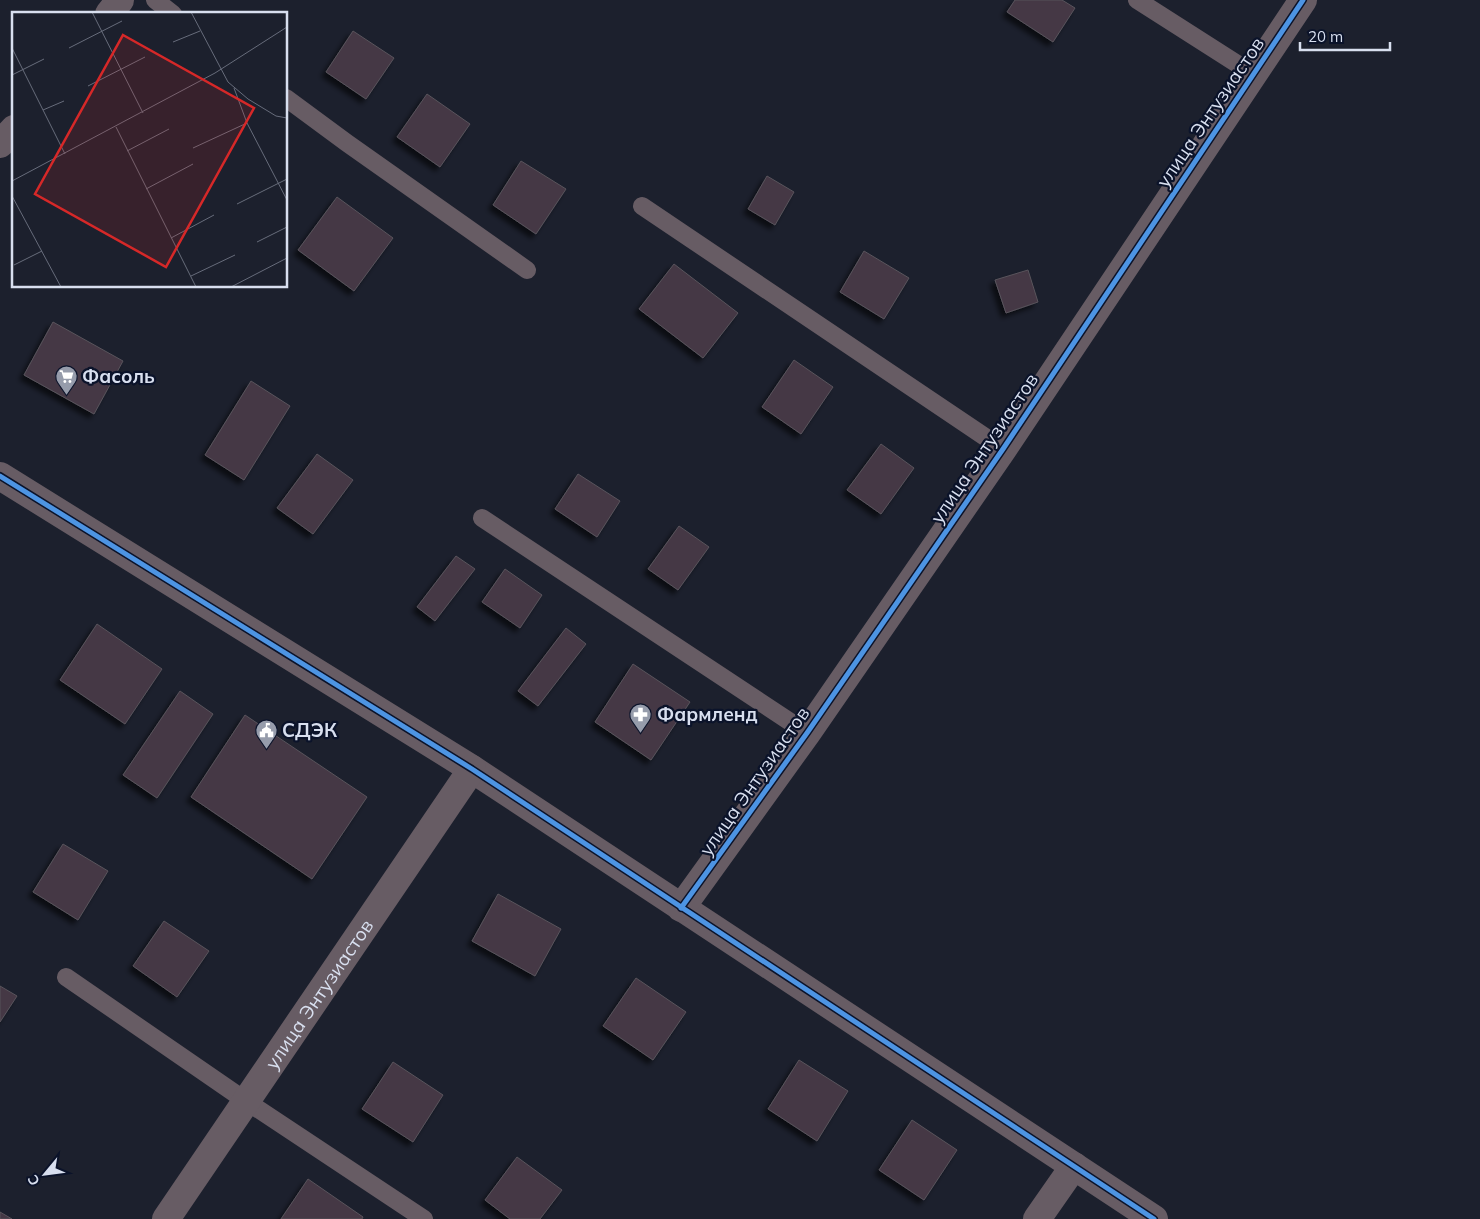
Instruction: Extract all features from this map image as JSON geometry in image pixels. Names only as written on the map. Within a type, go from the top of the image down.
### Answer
[{"type":"street","points":[[111,12],[120,0]]},
{"type":"street","name":"улица Энтузиастов","points":[[681,908],[807,733],[1003,449],[1304,0]]},
{"type":"street","points":[[0,144],[12,131]]},
{"type":"street","points":[[0,476],[472,769],[1154,1219]]},
{"type":"street","name":"улица Энтузиастов","points":[[166,1219],[472,769]]},
{"type":"street","points":[[1037,1219],[1074,1166]]},
{"type":"lane","points":[[155,0],[170,12]]},
{"type":"lane","points":[[1138,0],[1253,74]]},
{"type":"lane","points":[[288,99],[527,270]]},
{"type":"lane","points":[[642,206],[1003,449]]},
{"type":"lane","points":[[482,518],[807,733]]},
{"type":"lane","points":[[66,977],[246,1101],[424,1219]]},
{"type":"building","points":[[1015,0],[1062,0],[1075,8],[1053,42],[1007,12]]},
{"type":"building","points":[[353,31],[394,58],[366,99],[326,72]]},
{"type":"building","points":[[427,94],[470,124],[440,167],[397,137]]},
{"type":"building","points":[[521,161],[566,189],[536,234],[493,205]]},
{"type":"building","points":[[767,176],[794,192],[775,225],[748,209]]},
{"type":"building","points":[[337,197],[393,238],[354,291],[298,250]]},
{"type":"building","points":[[864,251],[909,278],[884,319],[840,292]]},
{"type":"building","points":[[674,264],[738,313],[703,358],[639,309]]},
{"type":"building","points":[[1028,270],[1038,302],[1006,313],[995,280]]},
{"type":"building","points":[[53,322],[123,361],[94,414],[24,375]]},
{"type":"building","points":[[794,360],[833,387],[801,434],[762,407]]},
{"type":"building","points":[[251,381],[290,406],[244,480],[205,455]]},
{"type":"building","points":[[881,444],[914,468],[881,514],[847,490]]},
{"type":"building","points":[[317,454],[353,480],[313,534],[277,508]]},
{"type":"building","points":[[578,474],[620,501],[597,537],[555,509]]},
{"type":"building","points":[[679,526],[709,547],[678,590],[648,569]]},
{"type":"building","points":[[456,556],[475,569],[435,621],[417,607]]},
{"type":"building","points":[[505,569],[542,595],[520,628],[482,602]]},
{"type":"building","points":[[97,624],[162,669],[125,724],[60,680]]},
{"type":"building","points":[[566,628],[586,644],[538,706],[518,691]]},
{"type":"building","points":[[633,664],[690,702],[651,760],[595,722]]},
{"type":"building","points":[[180,691],[213,714],[157,798],[123,775]]},
{"type":"building","points":[[245,715],[367,797],[312,879],[191,797]]},
{"type":"building","points":[[63,844],[108,871],[78,920],[33,892]]},
{"type":"building","points":[[498,894],[561,929],[535,976],[472,941]]},
{"type":"building","points":[[164,921],[209,951],[177,997],[133,966]]},
{"type":"building","points":[[636,978],[686,1012],[653,1060],[603,1026]]},
{"type":"building","points":[[0,986],[17,996],[0,1022]]},
{"type":"building","points":[[799,1060],[848,1091],[817,1141],[768,1109]]},
{"type":"building","points":[[393,1062],[443,1095],[413,1142],[362,1109]]},
{"type":"building","points":[[912,1120],[957,1150],[924,1200],[879,1170]]},
{"type":"building","points":[[517,1157],[562,1190],[540,1219],[510,1219],[485,1200]]},
{"type":"building","points":[[308,1179],[363,1217],[362,1219],[281,1219]]},
{"type":"building","points":[[0,1212],[12,1219],[0,1219]]},
{"type":"cycle path","points":[[681,908],[807,733],[1003,449],[1303,0]]},
{"type":"cycle path","points":[[0,476],[472,769],[1154,1219]]},
{"type":"place","name":"Фасоль","points":[[66,395]]},
{"type":"place","name":"Фармленд","points":[[641,733]]},
{"type":"place","name":"СДЭК","points":[[266,749]]}]
